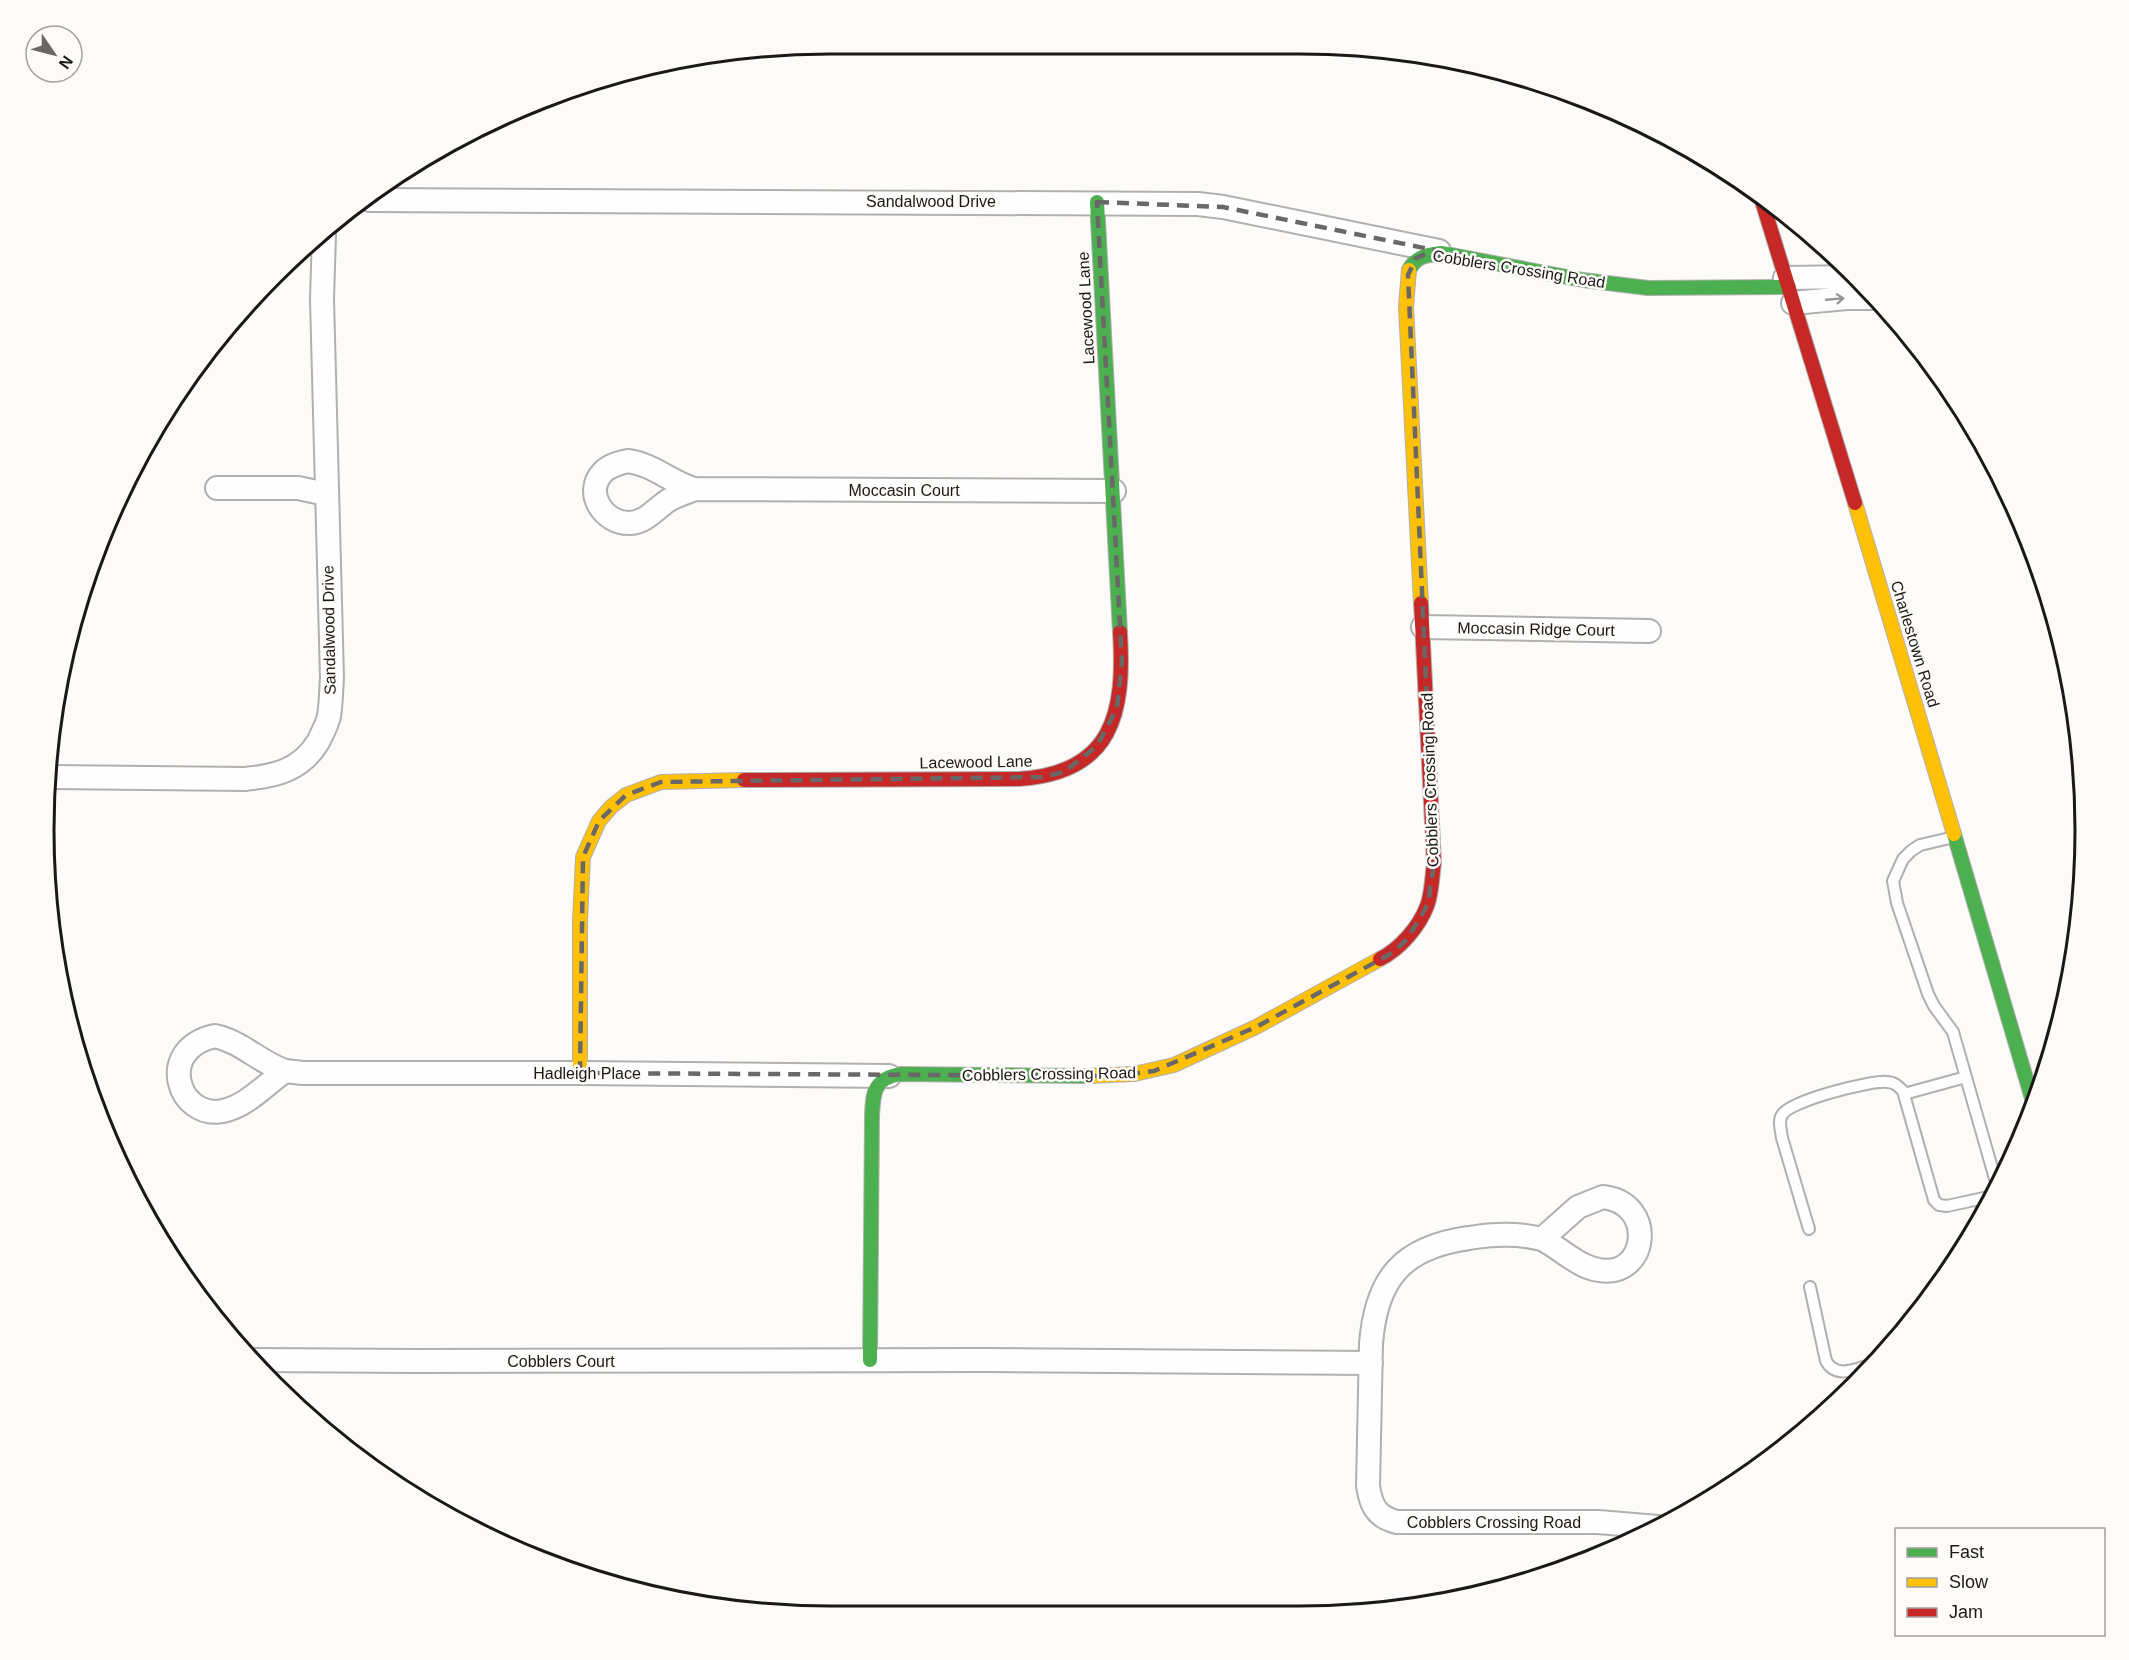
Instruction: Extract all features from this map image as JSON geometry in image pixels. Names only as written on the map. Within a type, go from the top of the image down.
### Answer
[{"type":"street","name":"Sandalwood Drive","points":[[378,200],[1198,204],[1223,207],[1488,261]]},
{"type":"street","name":"Lacewood Lane","points":[[580,1073],[580,921],[583,857],[599,821],[626,795],[661,782],[681,780],[1042,777],[1064,772],[1083,761],[1110,729],[1117,708],[1121,651],[1098,202]]},
{"type":"street","name":"Charlestown Road","points":[[1765,209],[1892,623],[2030,1091]]},
{"type":"street","name":"Sandalwood Drive","points":[[56,777],[245,779],[286,772],[302,763],[314,749],[329,718],[332,678],[322,299],[324,242]]},
{"type":"street","name":"Cobblers Crossing Road","points":[[889,1076],[900,1074],[1114,1076],[1154,1071],[1174,1065],[1256,1027],[1394,952],[1419,922],[1428,904],[1434,874],[1431,762],[1407,336],[1408,275],[1410,266],[1416,258],[1426,254],[1441,254],[1583,280],[1648,288],[1789,289]]},
{"type":"street","points":[[1789,289],[1846,279]]},
{"type":"street","points":[[1789,289],[1847,298],[1864,298]]},
{"type":"street","points":[[217,488],[298,488],[326,494]]},
{"type":"street","name":"Moccasin Court","points":[[694,489],[1114,491]]},
{"type":"street","name":"Moccasin Ridge Court","points":[[1423,627],[1649,632]]},
{"type":"street","name":"Hadleigh Place","points":[[285,1071],[303,1073],[889,1076]]},
{"type":"street","points":[[889,1076],[880,1081],[875,1090],[872,1108],[870,1360],[1371,1363]]},
{"type":"street","name":"Cobblers Crossing Road","points":[[1542,1239],[1516,1234],[1447,1241],[1429,1247],[1412,1257],[1397,1270],[1385,1286],[1372,1322],[1368,1486],[1370,1499],[1375,1511],[1385,1519],[1412,1522],[1598,1522],[1643,1526]]},
{"type":"street","name":"Cobblers Court","points":[[264,1360],[870,1360]]},
{"type":"lane","points":[[1955,836],[1920,845],[1911,851],[1903,859],[1893,881],[1897,903],[1928,994],[1953,1032],[1994,1175]]},
{"type":"lane","points":[[1904,1094],[1966,1077]]},
{"type":"lane","points":[[1809,1229],[1782,1138],[1781,1115],[1785,1110],[1810,1099],[1861,1084],[1890,1082],[1897,1085],[1904,1094],[1934,1200],[1939,1205],[1947,1206],[1981,1199]]},
{"type":"lane","points":[[1810,1287],[1829,1367],[1843,1372],[1858,1368]]},
{"type":"highlighted area","points":[[1097,202],[1223,207],[1488,261],[1426,254],[1416,258],[1408,275],[1434,863],[1428,904],[1408,938],[1394,952],[1256,1027],[1154,1071],[1114,1076],[580,1073],[583,857],[599,821],[626,795],[661,782],[1042,777],[1064,772],[1097,746],[1117,708],[1122,661]]},
{"type":"traffic: fast","points":[[1097,202],[1120,632]]},
{"type":"traffic: fast","points":[[1409,270],[1419,259],[1441,253],[1583,280],[1648,288],[1789,287]]},
{"type":"traffic: fast","points":[[1954,834],[2030,1091]]},
{"type":"traffic: fast","points":[[870,1360],[872,1116],[874,1093],[880,1083],[891,1076],[900,1074],[1088,1076]]},
{"type":"traffic: slow","points":[[1409,270],[1406,307],[1421,603]]},
{"type":"traffic: slow","points":[[1855,503],[1954,834]]},
{"type":"traffic: slow","points":[[580,1073],[580,921],[583,857],[599,821],[626,795],[661,782],[744,780]]},
{"type":"traffic: slow","points":[[1088,1076],[1134,1074],[1174,1065],[1256,1027],[1380,959]]},
{"type":"traffic: jam","points":[[1765,209],[1855,503]]},
{"type":"traffic: jam","points":[[1380,959],[1402,943],[1414,929],[1424,914],[1432,885],[1434,863],[1421,603]]},
{"type":"traffic: jam","points":[[744,780],[1019,779],[1051,774],[1075,765],[1094,751],[1107,734],[1115,713],[1120,688],[1120,632]]}]
